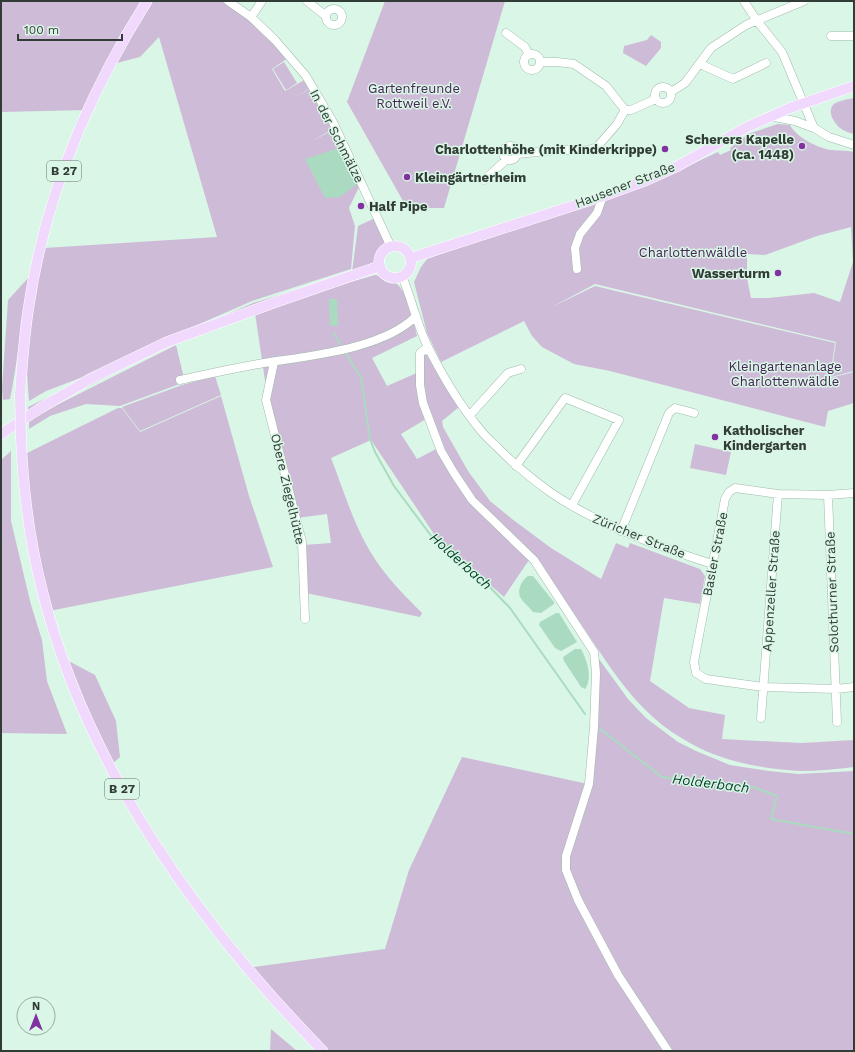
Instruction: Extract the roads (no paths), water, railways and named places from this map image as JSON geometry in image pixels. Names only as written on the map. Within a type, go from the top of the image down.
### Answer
[{"type":"main road","name":"B 27","points":[[147,1],[111,64],[90,106],[72,148],[54,199],[40,250],[29,304],[22,357],[20,395],[24,476],[30,531],[42,594],[59,648],[81,707],[100,746],[139,817],[188,891],[231,948],[323,1051]]},
{"type":"main road","name":"Hausener Straße","points":[[411,258],[603,196],[647,180],[678,166],[747,127],[770,116],[854,86]]},
{"type":"main road","points":[[399,246],[403,248],[411,258],[410,269],[402,276],[391,277],[382,271],[380,266],[381,256],[386,249],[391,247],[399,246]]},
{"type":"main road","points":[[1,434],[39,409],[90,379],[167,342],[268,304],[380,266]]},
{"type":"street","name":"In der Schmälze","points":[[228,1],[251,17],[275,40],[306,76],[333,122],[391,247]]},
{"type":"street","points":[[251,17],[262,1]]},
{"type":"street","points":[[307,1],[326,16]]},
{"type":"street","points":[[744,1],[782,52],[814,128]]},
{"type":"street","points":[[671,92],[685,82],[711,48],[746,25],[804,1]]},
{"type":"street","points":[[506,33],[525,47],[529,55]]},
{"type":"street","points":[[831,36],[854,36]]},
{"type":"street","points":[[529,55],[524,61],[526,69],[531,71],[537,69],[540,62]]},
{"type":"street","points":[[529,55],[536,55],[540,62]]},
{"type":"street","points":[[540,62],[574,64],[606,86],[625,110]]},
{"type":"street","points":[[700,64],[733,79],[766,64]]},
{"type":"street","points":[[660,87],[666,87],[671,92],[671,98],[666,103],[661,103],[656,99],[656,91],[660,87]]},
{"type":"street","points":[[625,110],[631,110],[656,99]]},
{"type":"street","points":[[484,180],[506,160],[513,160],[518,154],[558,150],[589,150],[597,147],[618,124],[625,110]]},
{"type":"street","points":[[770,116],[795,120],[814,128],[829,137],[854,145]]},
{"type":"street","points":[[506,160],[503,154],[506,147],[510,146],[515,148],[518,154]]},
{"type":"street","points":[[576,269],[575,248],[580,234],[597,213],[603,196]]},
{"type":"street","name":"Züricher Straße","points":[[402,276],[428,346],[443,374],[482,432],[516,466],[550,493],[588,515],[621,531],[713,564]]},
{"type":"street","points":[[180,380],[367,343],[386,336],[411,322],[416,316]]},
{"type":"street","points":[[428,346],[420,353],[420,385],[423,402],[441,451],[472,500],[534,560],[594,652],[596,673],[594,727],[589,784],[566,856],[566,870],[578,900],[618,975],[668,1051]]},
{"type":"street","name":"Obere Ziegelhütte","points":[[274,362],[266,400],[302,542],[305,619]]},
{"type":"street","points":[[470,415],[508,373],[521,369]]},
{"type":"street","points":[[516,466],[565,398],[619,420],[572,506]]},
{"type":"street","points":[[621,531],[669,413],[675,408],[694,413]]},
{"type":"street","name":"Basler Straße","points":[[854,493],[828,495],[778,494],[736,488],[729,492],[725,499],[694,662],[696,673],[706,679],[764,687],[836,689],[854,687]]},
{"type":"street","name":"Appenzeller Straße","points":[[764,687],[778,494]]},
{"type":"street","name":"Solothurner Straße","points":[[828,495],[836,689]]},
{"type":"street","points":[[761,718],[764,687]]},
{"type":"street","points":[[836,689],[837,722]]},
{"type":"waterway","points":[[334,333],[340,344]]},
{"type":"waterway","name":"Holderbach","points":[[346,353],[361,378],[370,439],[375,452],[394,486],[435,541],[479,576],[510,608],[585,714]]},
{"type":"waterway","name":"Holderbach","points":[[600,729],[662,777],[753,787],[777,796],[771,819],[854,834]]},
{"type":"place","name":"Scherers Kapelle (ca. 1448)","points":[[802,146]]},
{"type":"place","name":"Charlottenhöhe (mit Kinderkrippe)","points":[[665,149]]},
{"type":"place","name":"Kleingärtnerheim","points":[[407,177]]},
{"type":"place","name":"Half Pipe","points":[[361,206]]},
{"type":"place","name":"Wasserturm","points":[[778,273]]},
{"type":"place","name":"Katholischer Kindergarten","points":[[715,437]]},
{"type":"park label","name":"Gartenfreunde Rottweil e.V.","points":[[414,96]]},
{"type":"park label","name":"Charlottenwäldle","points":[[693,252]]},
{"type":"park label","name":"Kleingartenanlage Charlottenwäldle","points":[[785,374]]}]
